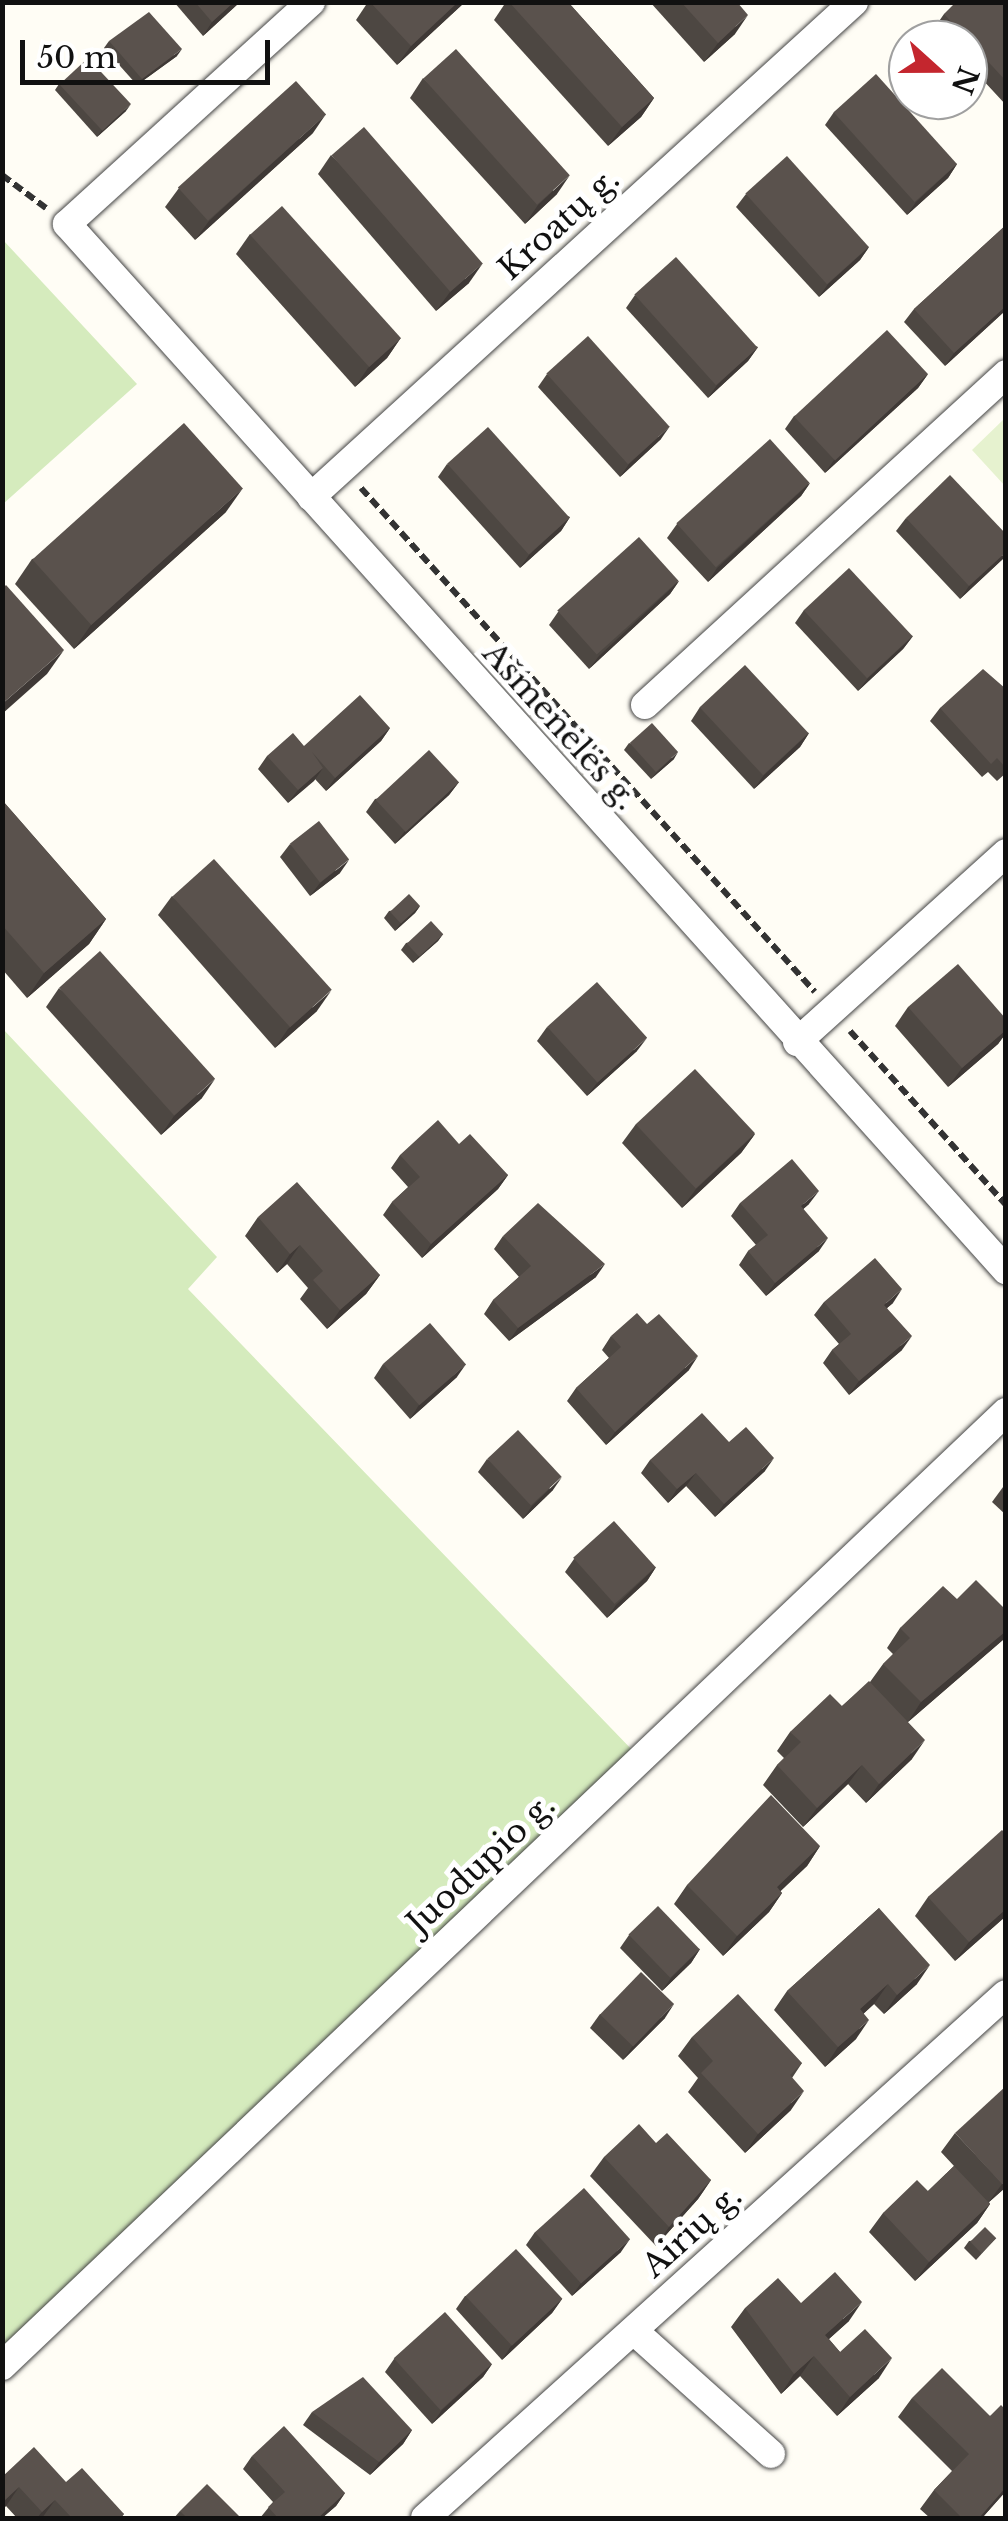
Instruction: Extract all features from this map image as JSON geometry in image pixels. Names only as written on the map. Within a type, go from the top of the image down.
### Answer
[{"type":"street","points":[[67,224],[312,2]]},
{"type":"street","name":"Kroatų g.","points":[[310,497],[854,2]]},
{"type":"street","name":"Ašmenėlės g.","points":[[67,224],[796,1042],[1006,1270]]},
{"type":"street","points":[[645,705],[1006,374]]},
{"type":"street","points":[[796,1042],[1006,854]]},
{"type":"street","name":"Juodupio g.","points":[[2,2366],[1006,1412]]},
{"type":"street","name":"Airių g.","points":[[426,2518],[1006,1994]]},
{"type":"street","points":[[634,2331],[772,2454]]},
{"type":"path","points":[[2,175],[67,224]]},
{"type":"path","points":[[343,468],[1006,1205]]},
{"type":"green space","points":[[3,240],[137,384],[2,504]]},
{"type":"green space","points":[[1005,418],[1005,486],[972,450]]},
{"type":"green space","points":[[3,1029],[217,1257],[188,1289],[636,1754],[3,2350]]},
{"type":"building","points":[[195,2],[234,2],[212,22]]},
{"type":"building","points":[[370,2],[458,2],[411,46]]},
{"type":"building","points":[[509,2],[568,2],[654,98],[622,127]]},
{"type":"building","points":[[681,2],[737,2],[748,15],[718,43]]},
{"type":"building","points":[[956,2],[1006,2],[1006,81],[988,62],[988,20],[950,20],[944,14]]},
{"type":"building","points":[[149,12],[182,49],[142,79],[109,41]]},
{"type":"building","points":[[456,49],[570,175],[537,205],[423,78]]},
{"type":"building","points":[[88,58],[131,104],[102,131],[59,85]]},
{"type":"building","points":[[876,74],[888,87],[888,120],[917,120],[957,164],[915,202],[834,112]]},
{"type":"building","points":[[296,81],[326,114],[208,221],[178,187]]},
{"type":"building","points":[[364,127],[483,264],[450,292],[332,155]]},
{"type":"building","points":[[787,156],[869,247],[827,284],[745,193]]},
{"type":"building","points":[[282,206],[401,338],[369,367],[250,235]]},
{"type":"building","points":[[1006,225],[1006,306],[954,353],[914,309]]},
{"type":"building","points":[[676,257],[758,348],[716,385],[634,294]]},
{"type":"building","points":[[887,330],[928,374],[835,460],[794,417]]},
{"type":"building","points":[[588,336],[670,427],[628,464],[546,373]]},
{"type":"building","points":[[184,423],[243,488],[91,625],[32,560]]},
{"type":"building","points":[[488,427],[570,518],[529,554],[447,464]]},
{"type":"building","points":[[770,439],[809,483],[716,567],[676,523]]},
{"type":"building","points":[[950,475],[1006,534],[1006,552],[969,586],[906,518]]},
{"type":"building","points":[[639,537],[678,581],[597,654],[557,611]]},
{"type":"building","points":[[849,568],[912,636],[867,678],[804,610]]},
{"type":"building","points":[[6,585],[64,650],[2,704],[2,589]]},
{"type":"building","points":[[745,665],[808,733],[763,775],[700,707]]},
{"type":"building","points":[[983,669],[1006,689],[1006,768],[997,758],[991,764],[940,708]]},
{"type":"building","points":[[360,695],[390,728],[335,778],[312,752],[323,768],[298,790],[267,756],[293,733],[304,746]]},
{"type":"building","points":[[652,723],[678,752],[656,772],[630,743]]},
{"type":"building","points":[[429,750],[459,782],[406,832],[376,800]]},
{"type":"building","points":[[2,800],[106,919],[44,973],[2,925]]},
{"type":"building","points":[[319,821],[349,860],[320,882],[290,844]]},
{"type":"building","points":[[214,859],[332,990],[290,1027],[172,896]]},
{"type":"building","points":[[409,894],[420,906],[401,923],[390,912]]},
{"type":"building","points":[[431,921],[443,934],[419,957],[407,944]]},
{"type":"building","points":[[100,951],[215,1079],[174,1116],[59,988]]},
{"type":"building","points":[[958,964],[1006,1019],[1006,1030],[962,1068],[908,1007]]},
{"type":"building","points":[[597,982],[647,1038],[597,1083],[547,1027]]},
{"type":"building","points":[[695,1069],[755,1133],[696,1189],[636,1124]]},
{"type":"building","points":[[438,1120],[459,1144],[470,1134],[508,1175],[431,1244],[392,1202],[420,1177],[400,1155]]},
{"type":"building","points":[[792,1159],[819,1191],[801,1206],[828,1238],[775,1283],[748,1251],[768,1235],[740,1203]]},
{"type":"building","points":[[297,1182],[380,1275],[340,1310],[313,1280],[323,1271],[300,1245],[290,1254],[258,1217]]},
{"type":"building","points":[[538,1203],[605,1264],[518,1328],[493,1300],[531,1266],[503,1236]]},
{"type":"building","points":[[875,1258],[902,1289],[884,1305],[912,1336],[859,1381],[832,1350],[851,1334],[824,1302]]},
{"type":"building","points":[[637,1313],[647,1324],[659,1314],[698,1356],[615,1432],[576,1388],[621,1347],[611,1336]]},
{"type":"building","points":[[430,1323],[466,1365],[419,1405],[383,1364]]},
{"type":"building","points":[[702,1413],[729,1442],[746,1427],[774,1458],[724,1504],[696,1473],[677,1489],[650,1460]]},
{"type":"building","points":[[518,1430],[562,1477],[531,1505],[487,1459]]},
{"type":"building","points":[[614,1521],[655,1567],[615,1604],[573,1558]]},
{"type":"building","points":[[976,1580],[1006,1610],[1006,1631],[921,1702],[883,1664],[910,1638],[900,1628],[943,1586],[957,1599]]},
{"type":"building","points":[[869,1681],[925,1740],[879,1784],[862,1765],[817,1808],[777,1765],[801,1742],[790,1732],[830,1694],[842,1706]]},
{"type":"building","points":[[771,1795],[820,1846],[777,1887],[782,1893],[737,1936],[687,1885]]},
{"type":"building","points":[[1002,1830],[1006,1834],[1006,1909],[969,1942],[928,1897]]},
{"type":"building","points":[[658,1906],[700,1949],[670,1978],[629,1934]]},
{"type":"building","points":[[879,1908],[930,1965],[897,1995],[888,1984],[860,2009],[869,2020],[838,2047],[787,1991]]},
{"type":"building","points":[[641,1972],[674,2004],[633,2046],[600,2014]]},
{"type":"building","points":[[738,1994],[802,2063],[790,2075],[804,2091],[758,2134],[701,2073],[713,2061],[692,2037]]},
{"type":"building","points":[[1006,2086],[1006,2180],[1002,2184],[955,2133]]},
{"type":"building","points":[[639,2124],[656,2143],[667,2133],[711,2180],[669,2227],[604,2157]]},
{"type":"building","points":[[954,2166],[990,2204],[929,2262],[883,2213],[917,2180],[928,2191]]},
{"type":"building","points":[[584,2188],[630,2239],[581,2283],[535,2232]]},
{"type":"building","points":[[985,2227],[996,2238],[981,2253],[970,2242]]},
{"type":"building","points":[[516,2249],[562,2299],[512,2346],[466,2296]]},
{"type":"building","points":[[835,2272],[862,2302],[825,2335],[840,2352],[865,2329],[892,2358],[850,2397],[814,2356],[794,2374],[745,2308],[778,2278],[801,2303]]},
{"type":"building","points":[[445,2312],[492,2364],[441,2410],[394,2358]]},
{"type":"building","points":[[942,2368],[990,2416],[1001,2405],[1006,2410],[1006,2487],[979,2518],[962,2518],[934,2490],[969,2454],[912,2398]]},
{"type":"building","points":[[363,2377],[412,2430],[379,2462],[312,2412]]},
{"type":"building","points":[[284,2426],[345,2493],[318,2518],[278,2518],[268,2507],[285,2492],[252,2456]]},
{"type":"building","points":[[34,2447],[66,2482],[82,2468],[124,2514],[119,2518],[69,2518],[55,2500],[42,2512],[19,2487],[5,2500],[2,2498],[2,2477]]},
{"type":"building","points":[[207,2484],[241,2518],[187,2518],[180,2511]]}]
